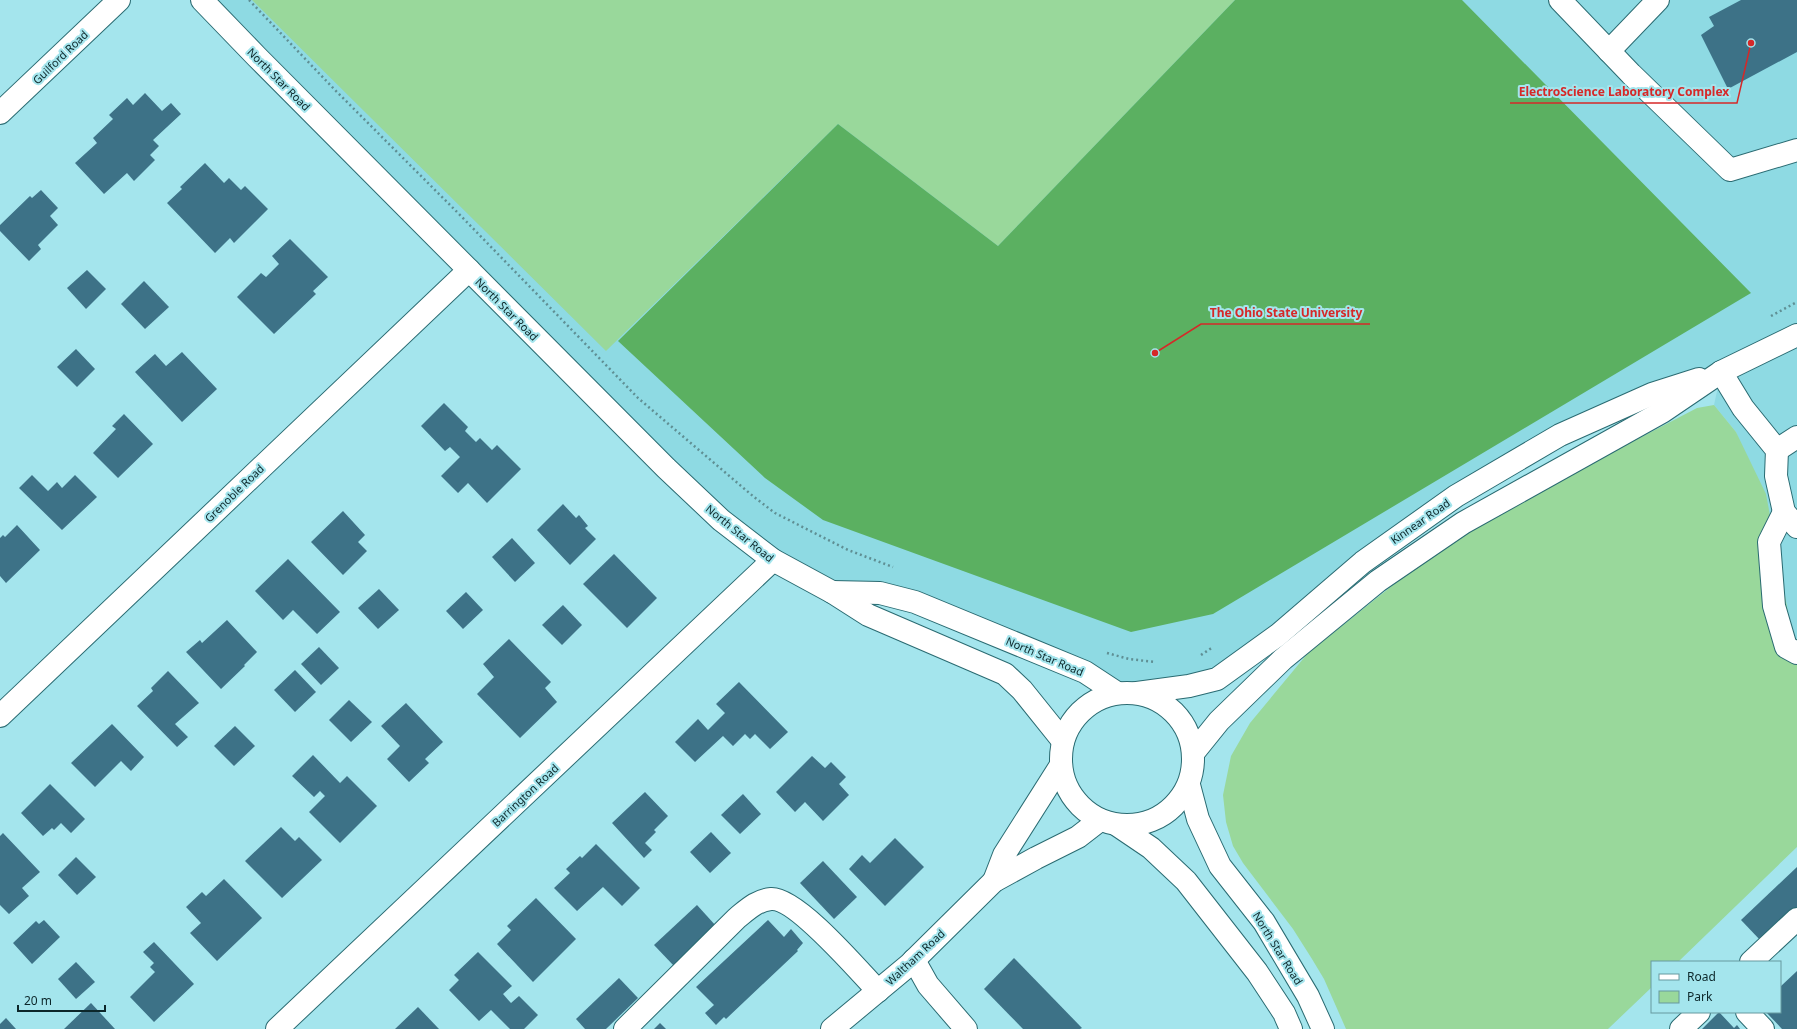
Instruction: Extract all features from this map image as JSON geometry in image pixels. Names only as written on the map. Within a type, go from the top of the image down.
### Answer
[{"type":"street","name":"Guilford Road","points":[[0,114],[119,0]]},
{"type":"street","name":"North Star Road","points":[[202,0],[671,473],[720,520],[773,560],[832,592],[868,615],[1005,674],[1022,690],[1063,741]]},
{"type":"street","points":[[1560,0],[1609,52],[1730,170],[1797,150]]},
{"type":"street","points":[[1609,52],[1658,0]]},
{"type":"street","name":"Grenoble Road","points":[[0,716],[469,270]]},
{"type":"street","name":"Kinnear Road","points":[[1194,752],[1219,721],[1283,659],[1378,581],[1462,523],[1662,412],[1721,372],[1797,335]]},
{"type":"street","points":[[1721,372],[1743,408],[1777,450],[1776,476],[1790,520],[1770,542],[1774,606],[1786,647],[1797,653]]},
{"type":"street","name":"Kinnear Road","points":[[1127,693],[1189,686],[1217,679],[1278,635],[1363,562],[1456,496],[1560,435],[1652,394],[1721,372]]},
{"type":"street","points":[[1777,450],[1797,437]]},
{"type":"street","name":"Barrington Road","points":[[277,1029],[773,560]]},
{"type":"street","name":"North Star Road","points":[[832,592],[880,593],[915,602],[1085,672],[1127,693]]},
{"type":"street","points":[[1108,823],[1138,825],[1160,817],[1177,804],[1189,785],[1193,769],[1194,752],[1190,737],[1176,713],[1164,703],[1151,697],[1127,693],[1099,699],[1083,709],[1071,723],[1063,741],[1061,765],[1064,782],[1072,798],[1085,811],[1151,848],[1186,881],[1257,972],[1284,1013],[1291,1029]]},
{"type":"street","name":"Waltham Road","points":[[994,881],[1004,855],[1061,765]]},
{"type":"street","name":"North Star Road","points":[[1189,785],[1198,819],[1220,866],[1264,922],[1308,996],[1323,1029]]},
{"type":"street","name":"Waltham Road","points":[[832,1029],[914,960],[994,881],[1036,858],[1108,823]]},
{"type":"street","points":[[625,1029],[737,918],[756,902],[771,899],[784,901],[803,914],[878,991]]},
{"type":"street","points":[[1752,961],[1797,919]]},
{"type":"street","points":[[914,960],[928,985],[966,1029]]},
{"type":"street","points":[[1681,1029],[1698,1013]]},
{"type":"street","points":[[1747,1013],[1763,1029]]},
{"type":"path","points":[[249,0],[335,90],[459,214],[638,398],[754,497],[775,513],[848,550],[895,568]]},
{"type":"path","points":[[1101,652],[1129,659],[1158,663]]},
{"type":"shaded area","points":[[202,0],[1797,0],[1797,647],[1791,628],[1776,549],[1736,432],[1714,405],[1721,373],[1560,435],[1217,679],[1137,693],[915,602],[832,592],[773,560]]},
{"type":"green space","points":[[252,0],[1235,0],[998,246],[838,124],[606,351]]},
{"type":"green space","points":[[1235,0],[1462,0],[1751,293],[1213,614],[1131,632],[823,520],[765,478],[618,341],[838,124],[998,246]]},
{"type":"green space","points":[[1714,405],[1736,432],[1766,494],[1791,628],[1797,647],[1797,847],[1679,961],[1651,961],[1651,988],[1608,1029],[1346,1029],[1324,979],[1312,959],[1293,929],[1243,863],[1233,846],[1226,822],[1223,795],[1231,756],[1250,723],[1308,653],[1413,569],[1496,513],[1697,408]]},
{"type":"building","points":[[1741,0],[1797,0],[1797,52],[1728,89],[1701,35],[1714,26],[1709,17]]},
{"type":"building","points":[[145,93],[162,111],[171,103],[181,114],[153,140],[159,146],[150,155],[155,160],[134,181],[127,173],[104,194],[75,163],[97,143],[93,138],[113,119],[109,115],[127,98],[133,105]]},
{"type":"building","points":[[205,163],[224,183],[229,178],[241,190],[245,186],[268,209],[234,243],[230,238],[215,253],[167,203],[182,189],[180,187]]},
{"type":"building","points":[[41,190],[58,208],[50,216],[58,225],[38,245],[41,249],[29,261],[0,231],[0,225],[30,196],[32,198]]},
{"type":"building","points":[[290,239],[328,277],[313,291],[316,294],[274,334],[237,297],[261,273],[266,277],[279,264],[272,256]]},
{"type":"building","points":[[87,270],[106,289],[86,309],[67,288]]},
{"type":"building","points":[[144,281],[169,307],[145,329],[121,304]]},
{"type":"building","points":[[76,349],[95,369],[77,387],[57,367]]},
{"type":"building","points":[[182,352],[217,389],[182,422],[135,372],[155,354],[166,366]]},
{"type":"building","points":[[444,403],[468,427],[465,431],[476,442],[480,438],[492,450],[497,445],[521,469],[487,503],[468,483],[458,493],[441,476],[460,457],[450,447],[445,451],[421,426]]},
{"type":"building","points":[[124,414],[153,444],[118,478],[93,453],[116,429],[112,426]]},
{"type":"building","points":[[32,475],[48,491],[57,482],[62,488],[75,475],[97,497],[62,530],[19,488]]},
{"type":"building","points":[[563,504],[576,518],[579,515],[588,526],[585,528],[596,539],[570,565],[537,530]]},
{"type":"building","points":[[343,511],[365,535],[358,542],[367,551],[343,575],[311,542]]},
{"type":"building","points":[[17,525],[40,550],[6,583],[0,576],[0,538],[3,535],[5,537]]},
{"type":"building","points":[[512,538],[535,563],[515,582],[492,557]]},
{"type":"building","points":[[614,554],[657,598],[627,628],[583,584]]},
{"type":"building","points":[[288,559],[340,612],[317,634],[293,610],[283,620],[255,591]]},
{"type":"building","points":[[379,589],[399,610],[378,629],[358,608]]},
{"type":"building","points":[[466,592],[483,610],[463,629],[446,611]]},
{"type":"building","points":[[563,605],[582,625],[562,645],[542,625]]},
{"type":"building","points":[[227,620],[257,652],[221,689],[186,652],[200,640],[202,643]]},
{"type":"building","points":[[509,639],[551,682],[545,688],[557,702],[520,738],[477,694],[494,677],[483,664]]},
{"type":"building","points":[[319,647],[339,668],[321,685],[301,664]]},
{"type":"building","points":[[295,670],[316,692],[295,712],[274,690]]},
{"type":"building","points":[[168,671],[199,703],[175,724],[188,737],[177,747],[137,706],[153,691],[151,688]]},
{"type":"building","points":[[739,682],[788,732],[770,749],[755,734],[750,739],[745,734],[733,746],[723,736],[695,762],[675,742],[698,719],[708,730],[725,713],[716,704]]},
{"type":"building","points":[[349,700],[372,722],[351,742],[329,720]]},
{"type":"building","points":[[406,703],[443,742],[425,759],[429,763],[409,782],[387,759],[400,746],[381,726]]},
{"type":"building","points":[[112,724],[144,757],[131,771],[121,761],[95,787],[71,763]]},
{"type":"building","points":[[235,726],[255,746],[234,766],[214,746]]},
{"type":"building","points":[[313,755],[340,783],[347,776],[377,806],[340,843],[309,812],[325,796],[320,791],[314,797],[292,776]]},
{"type":"building","points":[[812,756],[825,768],[831,762],[846,777],[839,784],[849,795],[823,821],[805,802],[795,812],[776,792]]},
{"type":"building","points":[[50,784],[85,819],[71,833],[61,823],[54,830],[52,828],[43,836],[21,813]]},
{"type":"building","points":[[645,792],[668,816],[654,830],[656,832],[645,843],[652,850],[644,858],[612,823]]},
{"type":"building","points":[[743,794],[761,814],[740,834],[721,815]]},
{"type":"building","points":[[281,827],[295,841],[299,837],[322,860],[282,898],[245,861]]},
{"type":"building","points":[[711,832],[731,853],[710,873],[690,852]]},
{"type":"building","points":[[3,833],[40,872],[22,888],[29,896],[9,914],[0,905],[0,836]]},
{"type":"building","points":[[895,838],[924,867],[885,906],[849,869],[862,855],[870,863]]},
{"type":"building","points":[[596,844],[640,888],[622,906],[603,887],[577,911],[554,888],[570,873],[566,869],[580,856],[582,858]]},
{"type":"building","points":[[76,857],[96,877],[77,895],[58,875]]},
{"type":"building","points":[[823,861],[857,897],[834,919],[800,883]]},
{"type":"building","points":[[1797,867],[1797,907],[1761,941],[1741,920]]},
{"type":"building","points":[[224,879],[262,918],[217,961],[190,933],[201,923],[186,907],[202,892],[206,896]]},
{"type":"building","points":[[536,898],[576,939],[533,982],[497,944],[511,930],[507,926]]},
{"type":"building","points":[[697,905],[716,926],[674,966],[654,945]]},
{"type":"building","points":[[44,920],[60,937],[32,964],[13,943],[36,921],[39,924]]},
{"type":"building","points":[[768,920],[784,937],[791,929],[803,943],[797,950],[798,951],[726,1019],[724,1017],[716,1025],[705,1013],[714,1005],[696,987]]},
{"type":"building","points":[[154,942],[194,984],[154,1022],[130,997],[155,972],[150,967],[154,963],[143,952]]},
{"type":"building","points":[[478,952],[512,986],[503,994],[511,1003],[519,996],[538,1015],[524,1029],[510,1029],[491,1010],[479,1021],[449,990],[459,980],[454,975]]},
{"type":"building","points":[[1014,958],[1082,1028],[1023,1029],[984,989]]},
{"type":"building","points":[[76,962],[95,982],[76,999],[58,979]]},
{"type":"building","points":[[1797,971],[1797,1029],[1782,1029],[1767,1013],[1781,1013],[1781,986]]},
{"type":"building","points":[[619,978],[638,998],[606,1029],[585,1029],[576,1019]]},
{"type":"building","points":[[91,1003],[115,1029],[64,1029]]},
{"type":"building","points":[[418,1007],[439,1029],[395,1029]]},
{"type":"building","points":[[1718,1013],[1720,1013],[1734,1028],[1737,1025],[1740,1029],[1702,1029]]},
{"type":"building","points":[[6,1018],[16,1029],[0,1029],[0,1024]]},
{"type":"building","points":[[660,1023],[666,1029],[654,1029]]},
{"type":"place","name":"ElectroScience Laboratory Complex","points":[[1751,43]]},
{"type":"place","name":"The Ohio State University","points":[[1155,353]]}]
